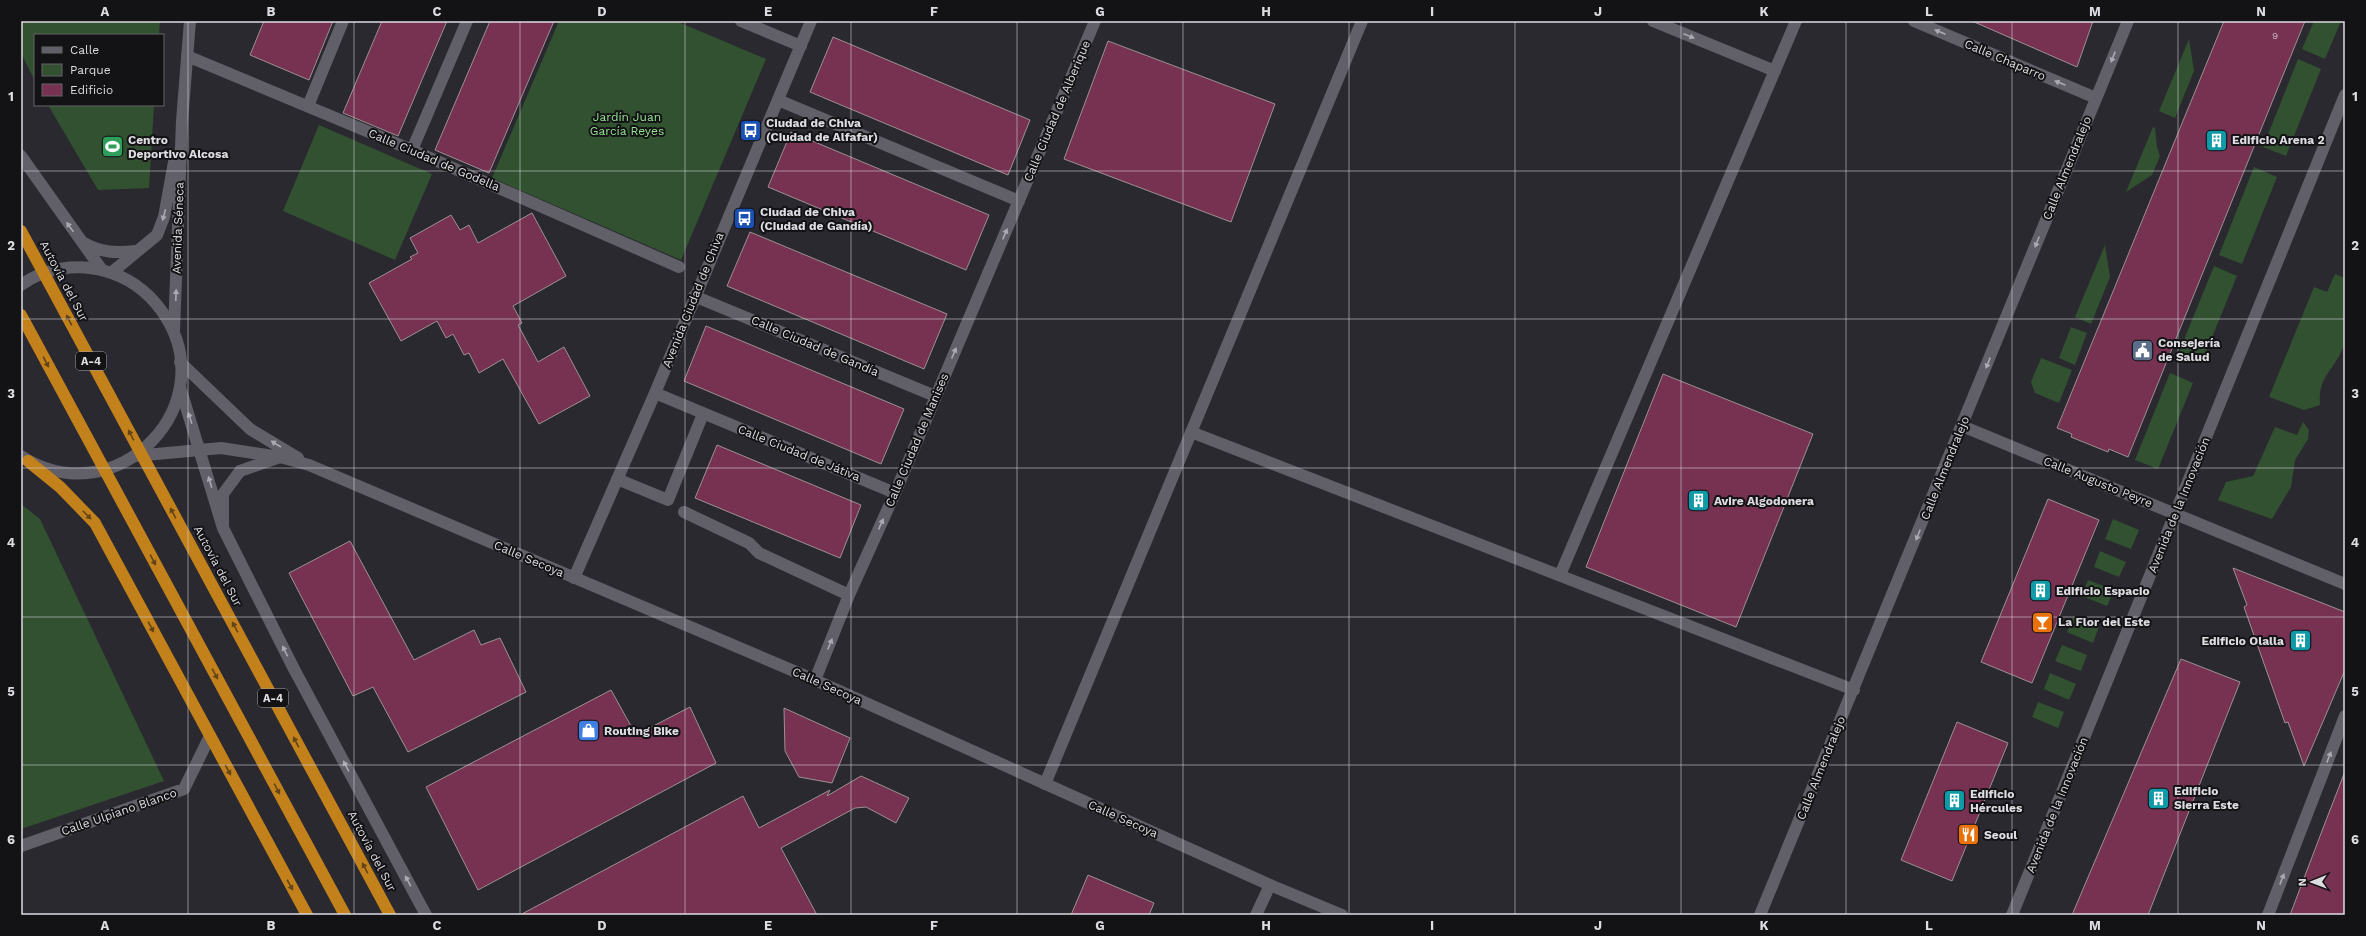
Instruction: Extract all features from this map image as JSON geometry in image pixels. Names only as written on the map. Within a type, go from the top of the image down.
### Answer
[{"type":"highway","name":"Autovía del Sur","points":[[24,236],[390,915]]},
{"type":"highway","points":[[21,315],[345,915]]},
{"type":"highway","points":[[25,459],[60,487],[96,523],[307,915]]},
{"type":"street","name":"Avenida Séneca","points":[[174,334],[182,121],[190,21]]},
{"type":"street","points":[[308,106],[343,21]]},
{"type":"street","points":[[412,150],[467,21]]},
{"type":"street","points":[[741,21],[801,46]]},
{"type":"street","name":"Avenida Ciudad de Chiva","points":[[574,578],[616,479],[655,393],[694,296],[811,21]]},
{"type":"street","name":"Calle Ciudad de Alberique","points":[[1019,201],[1095,21]]},
{"type":"street","points":[[1045,784],[1362,21]]},
{"type":"street","points":[[1653,21],[1775,71]]},
{"type":"street","points":[[1560,575],[1796,21]]},
{"type":"street","name":"Calle Chaparro","points":[[1914,21],[2096,98]]},
{"type":"street","name":"Calle Almendralejo","points":[[1760,915],[1854,690],[2128,21]]},
{"type":"street","name":"Calle Ciudad de Godella","points":[[187,56],[412,150],[679,267]]},
{"type":"street","name":"Avenida de la Innovación","points":[[2012,915],[2345,95]]},
{"type":"street","points":[[778,100],[1019,201]]},
{"type":"street","name":"Avenida Séneca","points":[[106,271],[157,235],[164,216],[182,121]]},
{"type":"street","points":[[21,156],[80,241],[106,271],[143,290],[156,303],[174,334],[180,362],[180,387],[165,426],[146,448],[135,456],[106,470],[80,474],[58,472],[25,459]]},
{"type":"street","name":"Calle Ciudad de Manises","points":[[815,680],[849,595],[895,493],[1019,201]]},
{"type":"street","points":[[80,241],[98,250],[113,253],[136,251]]},
{"type":"street","points":[[21,277],[39,275],[70,268],[106,271]]},
{"type":"street","points":[[21,285],[39,275]]},
{"type":"street","name":"Calle Ciudad de Gandía","points":[[694,296],[935,396]]},
{"type":"street","points":[[180,362],[250,429],[309,465]]},
{"type":"street","points":[[180,387],[224,528],[294,669],[426,915]]},
{"type":"street","name":"Calle Ciudad de Játiva","points":[[655,393],[895,493]]},
{"type":"street","points":[[616,479],[668,500],[703,414]]},
{"type":"street","name":"Calle Augusto Peyre","points":[[1962,426],[2345,584]]},
{"type":"street","points":[[1191,432],[1854,690]]},
{"type":"street","points":[[135,456],[222,448],[280,457],[309,465]]},
{"type":"street","points":[[224,528],[223,494],[240,471],[280,457]]},
{"type":"street","name":"Calle Secoya","points":[[309,465],[815,680],[1270,885],[1342,915]]},
{"type":"street","points":[[684,512],[749,543],[758,553],[849,595]]},
{"type":"street","points":[[2268,915],[2345,716]]},
{"type":"street","name":"Calle Ulpiano Blanco","points":[[21,846],[184,789],[210,736]]},
{"type":"street","points":[[1256,915],[1270,885]]},
{"type":"green space","points":[[21,21],[160,21],[159,34],[34,34],[34,79],[21,53]]},
{"type":"green space","name":"Jardín Juan García Reyes","points":[[559,21],[676,21],[766,59],[681,260],[492,178]]},
{"type":"green space","points":[[2314,21],[2341,21],[2325,59],[2302,49]]},
{"type":"green space","points":[[2189,39],[2194,71],[2175,118],[2159,111]]},
{"type":"green space","points":[[2298,59],[2321,69],[2286,156],[2263,147]]},
{"type":"green space","name":"Centro Deportivo Alcosa","points":[[49,106],[154,106],[149,188],[98,190]]},
{"type":"green space","points":[[319,125],[432,174],[395,260],[283,211]]},
{"type":"green space","points":[[2153,127],[2155,128],[2157,147],[2160,156],[2152,175],[2126,192]]},
{"type":"green space","points":[[2254,167],[2277,177],[2242,264],[2219,255]]},
{"type":"green space","points":[[2105,245],[2110,277],[2091,324],[2075,317]]},
{"type":"green space","points":[[2214,266],[2237,276],[2202,362],[2179,352]]},
{"type":"green space","points":[[2335,274],[2345,278],[2347,317],[2346,333],[2342,350],[2322,385],[2320,405],[2304,410],[2269,397],[2314,287],[2327,292]]},
{"type":"green space","points":[[2071,327],[2087,333],[2075,365],[2059,358]]},
{"type":"green space","points":[[2041,358],[2072,370],[2059,403],[2035,393],[2031,382]]},
{"type":"green space","points":[[2170,373],[2193,383],[2158,469],[2135,460]]},
{"type":"green space","points":[[2303,422],[2309,430],[2308,439],[2295,460],[2291,487],[2272,519],[2218,500],[2226,482],[2253,476],[2275,427],[2297,435]]},
{"type":"green space","points":[[21,504],[40,519],[164,781],[21,829]]},
{"type":"green space","points":[[2113,519],[2139,530],[2131,549],[2105,539]]},
{"type":"green space","points":[[2100,551],[2126,562],[2119,577],[2094,567]]},
{"type":"green space","points":[[2088,580],[2114,590],[2107,606],[2082,596]]},
{"type":"green space","points":[[2073,617],[2099,627],[2093,643],[2067,632]]},
{"type":"green space","points":[[2062,645],[2087,655],[2081,671],[2055,661]]},
{"type":"green space","points":[[2050,673],[2076,684],[2069,700],[2044,689]]},
{"type":"green space","points":[[2038,702],[2064,712],[2058,728],[2032,717]]},
{"type":"building","points":[[264,21],[333,21],[309,80],[250,55]]},
{"type":"building","points":[[382,21],[447,21],[398,136],[343,113]]},
{"type":"building","points":[[490,21],[554,21],[489,173],[435,150]]},
{"type":"building","points":[[1972,21],[2093,21],[2077,67]]},
{"type":"building","points":[[2224,21],[2305,21],[2128,457],[2109,449],[2108,452],[2071,437],[2072,434],[2057,428]]},
{"type":"building","points":[[833,37],[1030,120],[1008,175],[810,92]]},
{"type":"building","points":[[1108,41],[1275,104],[1231,222],[1064,159]]},
{"type":"building","points":[[791,132],[989,215],[966,270],[768,187]]},
{"type":"building","points":[[532,213],[566,276],[513,306],[522,323],[518,325],[538,362],[564,347],[590,396],[539,424],[503,359],[479,373],[469,353],[464,355],[453,334],[446,338],[437,321],[401,341],[369,283],[412,259],[410,257],[418,253],[410,238],[451,215],[460,230],[469,225],[478,243]]},
{"type":"building","points":[[750,232],[947,314],[924,369],[727,286]]},
{"type":"building","points":[[706,326],[904,409],[881,464],[684,381]]},
{"type":"building","name":"Avire Algodonera","points":[[1663,374],[1813,434],[1736,627],[1586,567]]},
{"type":"building","points":[[717,445],[861,505],[840,558],[695,498]]},
{"type":"building","name":"Edificio Espacio","points":[[2048,499],[2099,520],[2032,683],[1981,662]]},
{"type":"building","points":[[350,541],[414,660],[474,630],[481,645],[500,638],[526,692],[408,752],[373,687],[353,696],[289,573]]},
{"type":"building","name":"Edificio Olalla","points":[[2233,568],[2345,612],[2345,670],[2304,766],[2288,722],[2285,723],[2244,607],[2247,605]]},
{"type":"building","name":"Edificio Sierra Este","points":[[2181,659],[2240,682],[2148,915],[2072,915]]},
{"type":"building","points":[[611,690],[636,735],[690,707],[716,763],[478,890],[426,787]]},
{"type":"building","points":[[784,708],[850,738],[832,783],[799,777],[785,751]]},
{"type":"building","name":"Edificio Hércules","points":[[1957,722],[2008,743],[1952,881],[1901,860]]},
{"type":"building","points":[[2344,774],[2345,915],[2290,915],[2325,823]]},
{"type":"building","points":[[861,776],[909,798],[896,823],[866,807],[855,808],[781,848],[817,915],[520,915],[743,796],[759,828],[830,790],[827,796]]},
{"type":"building","points":[[1088,875],[1154,903],[1149,915],[1071,915]]},
{"type":"place","name":"Ciudad de Chiva (Ciudad de Alfafar)","points":[[751,130]]},
{"type":"place","name":"Edificio Arena 2","points":[[2216,140]]},
{"type":"place","name":"Centro Deportivo Alcosa","points":[[112,147]]},
{"type":"place","name":"Ciudad de Chiva (Ciudad de Gandía)","points":[[744,219]]},
{"type":"place","name":"Consejería de Salud","points":[[2143,350]]},
{"type":"place","name":"Avire Algodonera","points":[[1699,501]]},
{"type":"place","name":"Edificio Espacio","points":[[2040,591]]},
{"type":"place","name":"La Flor del Este","points":[[2043,622]]},
{"type":"place","name":"Edificio Olalla","points":[[2300,641]]},
{"type":"place","name":"Routing Bike","points":[[589,731]]},
{"type":"place","name":"Edificio Sierra Este","points":[[2158,798]]},
{"type":"place","name":"Edificio Hércules","points":[[1954,801]]},
{"type":"place","name":"Seoul","points":[[1969,835]]}]
